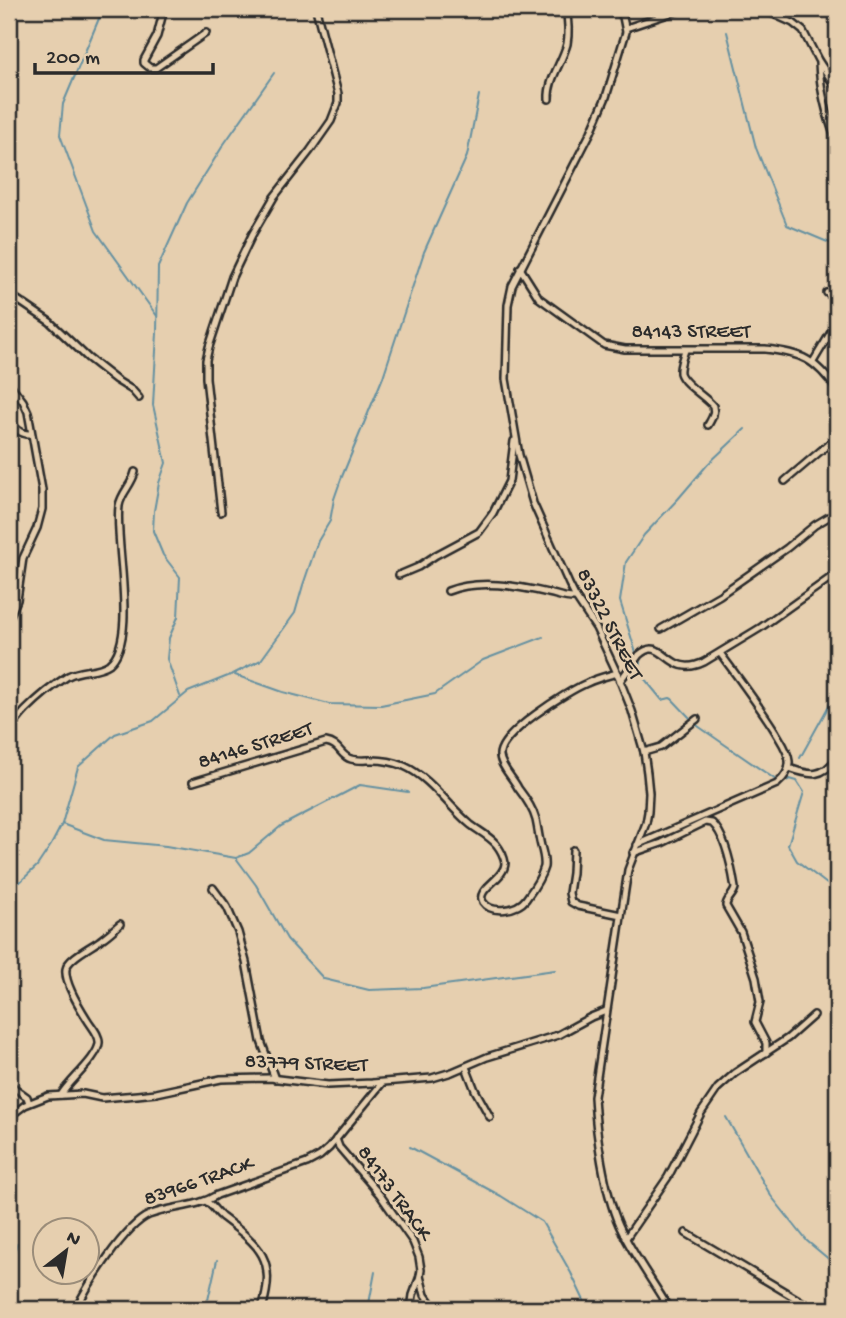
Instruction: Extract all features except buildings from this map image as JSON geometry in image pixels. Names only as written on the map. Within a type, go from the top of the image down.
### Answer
[{"type":"street","points":[[164,9],[157,36],[144,60],[150,68],[156,68],[206,33]]},
{"type":"street","points":[[221,512],[206,377],[207,354],[232,277],[252,235],[274,197],[310,151],[338,103],[316,9]]},
{"type":"street","points":[[549,99],[552,78],[566,45],[566,9]]},
{"type":"street","points":[[617,9],[626,27],[683,9]]},
{"type":"street","points":[[762,9],[770,10],[803,31],[837,89]]},
{"type":"street","name":"83322 STREET","points":[[626,27],[612,81],[599,114],[520,268],[510,294],[506,379],[514,435],[533,503],[576,598],[596,628],[617,673],[644,752],[649,793],[648,812],[628,870],[594,1097],[612,1207],[626,1238],[669,1309]]},
{"type":"street","points":[[818,60],[821,93],[837,143]]},
{"type":"street","name":"84143 STREET","points":[[520,268],[539,298],[604,345],[625,349],[765,349],[783,351],[813,362]]},
{"type":"street","points":[[827,293],[837,300]]},
{"type":"street","points":[[9,294],[50,322],[88,358],[139,398]]},
{"type":"street","points":[[837,322],[813,362],[837,390]]},
{"type":"street","points":[[685,350],[681,374],[684,380],[713,406],[713,418],[708,425]]},
{"type":"street","points":[[9,383],[26,407],[42,491],[42,509],[23,558],[17,600],[9,618]]},
{"type":"street","points":[[9,419],[21,433],[31,433]]},
{"type":"street","points":[[399,575],[473,536],[484,526],[509,481],[514,435]]},
{"type":"street","points":[[785,481],[837,437]]},
{"type":"street","points":[[9,730],[27,708],[66,677],[106,666],[115,656],[124,626],[119,506],[135,472]]},
{"type":"street","points":[[661,629],[720,595],[837,512]]},
{"type":"street","points":[[620,681],[639,655],[648,649],[657,649],[675,664],[694,667],[760,628],[837,573]]},
{"type":"street","points":[[448,592],[464,586],[498,586],[576,598]]},
{"type":"street","points":[[635,849],[777,784],[786,775],[789,768],[788,754],[784,746],[760,707],[720,653]]},
{"type":"street","name":"84146 STREET","points":[[193,782],[326,742],[337,746],[351,759],[395,763],[423,777],[470,824],[498,846],[505,862],[504,869],[483,892],[482,900],[494,908],[513,909],[527,898],[543,870],[544,859],[534,814],[502,762],[500,751],[510,736],[552,702],[584,684],[617,673]]},
{"type":"street","points":[[644,752],[662,747],[697,719]]},
{"type":"street","points":[[789,768],[816,774],[831,766],[837,758]]},
{"type":"street","points":[[635,849],[681,835],[705,822],[712,823],[719,829],[734,888],[726,906],[741,932],[752,963],[760,999],[754,1022],[766,1043],[766,1053]]},
{"type":"street","points":[[573,850],[569,893],[571,902],[578,906],[621,915]]},
{"type":"street","points":[[213,888],[227,907],[238,932],[257,1028],[275,1079]]},
{"type":"street","points":[[61,1095],[64,1088],[90,1060],[99,1042],[98,1035],[72,993],[67,966],[120,924]]},
{"type":"street","name":"83779 STREET","points":[[9,1117],[29,1103],[48,1096],[137,1095],[221,1079],[275,1079],[318,1084],[382,1083],[432,1078],[487,1057],[558,1035],[606,1011]]},
{"type":"street","points":[[626,1238],[668,1177],[701,1113],[718,1088],[735,1073],[788,1038],[814,1015]]},
{"type":"street","points":[[466,1067],[477,1095],[490,1117]]},
{"type":"street","name":"83966 TRACK","points":[[76,1309],[105,1261],[140,1220],[148,1215],[206,1202],[217,1195],[320,1156],[382,1083]]},
{"type":"street","points":[[9,1084],[27,1097],[29,1103]]},
{"type":"street","name":"84173 TRACK","points":[[336,1139],[413,1242],[419,1256],[420,1276],[411,1309]]},
{"type":"street","points":[[206,1202],[248,1236],[261,1251],[267,1266],[262,1309]]},
{"type":"street","points":[[686,1233],[814,1309]]},
{"type":"street","points":[[420,1276],[425,1295],[435,1309]]},
{"type":"waterway","points":[[103,9],[63,104],[60,135],[96,231],[157,316]]},
{"type":"waterway","points":[[727,32],[756,148],[787,225],[837,246]]},
{"type":"waterway","points":[[180,696],[167,659],[169,638],[178,617],[180,577],[163,555],[153,531],[159,483],[166,463],[153,405],[158,267],[187,203],[274,73]]},
{"type":"waterway","points":[[9,879],[20,882],[37,866],[51,845],[62,824],[78,767],[115,734],[153,721],[188,692],[261,660],[295,613],[318,541],[330,521],[341,479],[383,377],[424,252],[467,156],[479,95]]},
{"type":"waterway","points":[[636,653],[620,601],[626,562],[644,535],[708,464],[745,429]]},
{"type":"waterway","points":[[235,675],[329,704],[381,705],[435,694],[483,660],[543,637]]},
{"type":"waterway","points":[[639,659],[644,678],[662,700],[672,699],[691,719]]},
{"type":"waterway","points":[[800,758],[837,691]]},
{"type":"waterway","points":[[695,724],[776,780]]},
{"type":"waterway","points":[[780,784],[790,779],[797,781],[804,792],[788,845],[797,861],[836,891],[837,897]]},
{"type":"waterway","points":[[236,858],[249,853],[281,826],[360,785],[408,792]]},
{"type":"waterway","points":[[62,824],[104,840],[166,846],[236,858],[256,885],[287,939],[324,979],[369,990],[423,988],[555,970]]},
{"type":"waterway","points":[[726,1117],[771,1196],[807,1241],[837,1266]]},
{"type":"waterway","points":[[410,1147],[501,1196],[542,1222],[588,1309]]},
{"type":"waterway","points":[[9,1266],[17,1244]]},
{"type":"waterway","points":[[206,1309],[217,1260]]},
{"type":"waterway","points":[[368,1309],[375,1272]]}]
